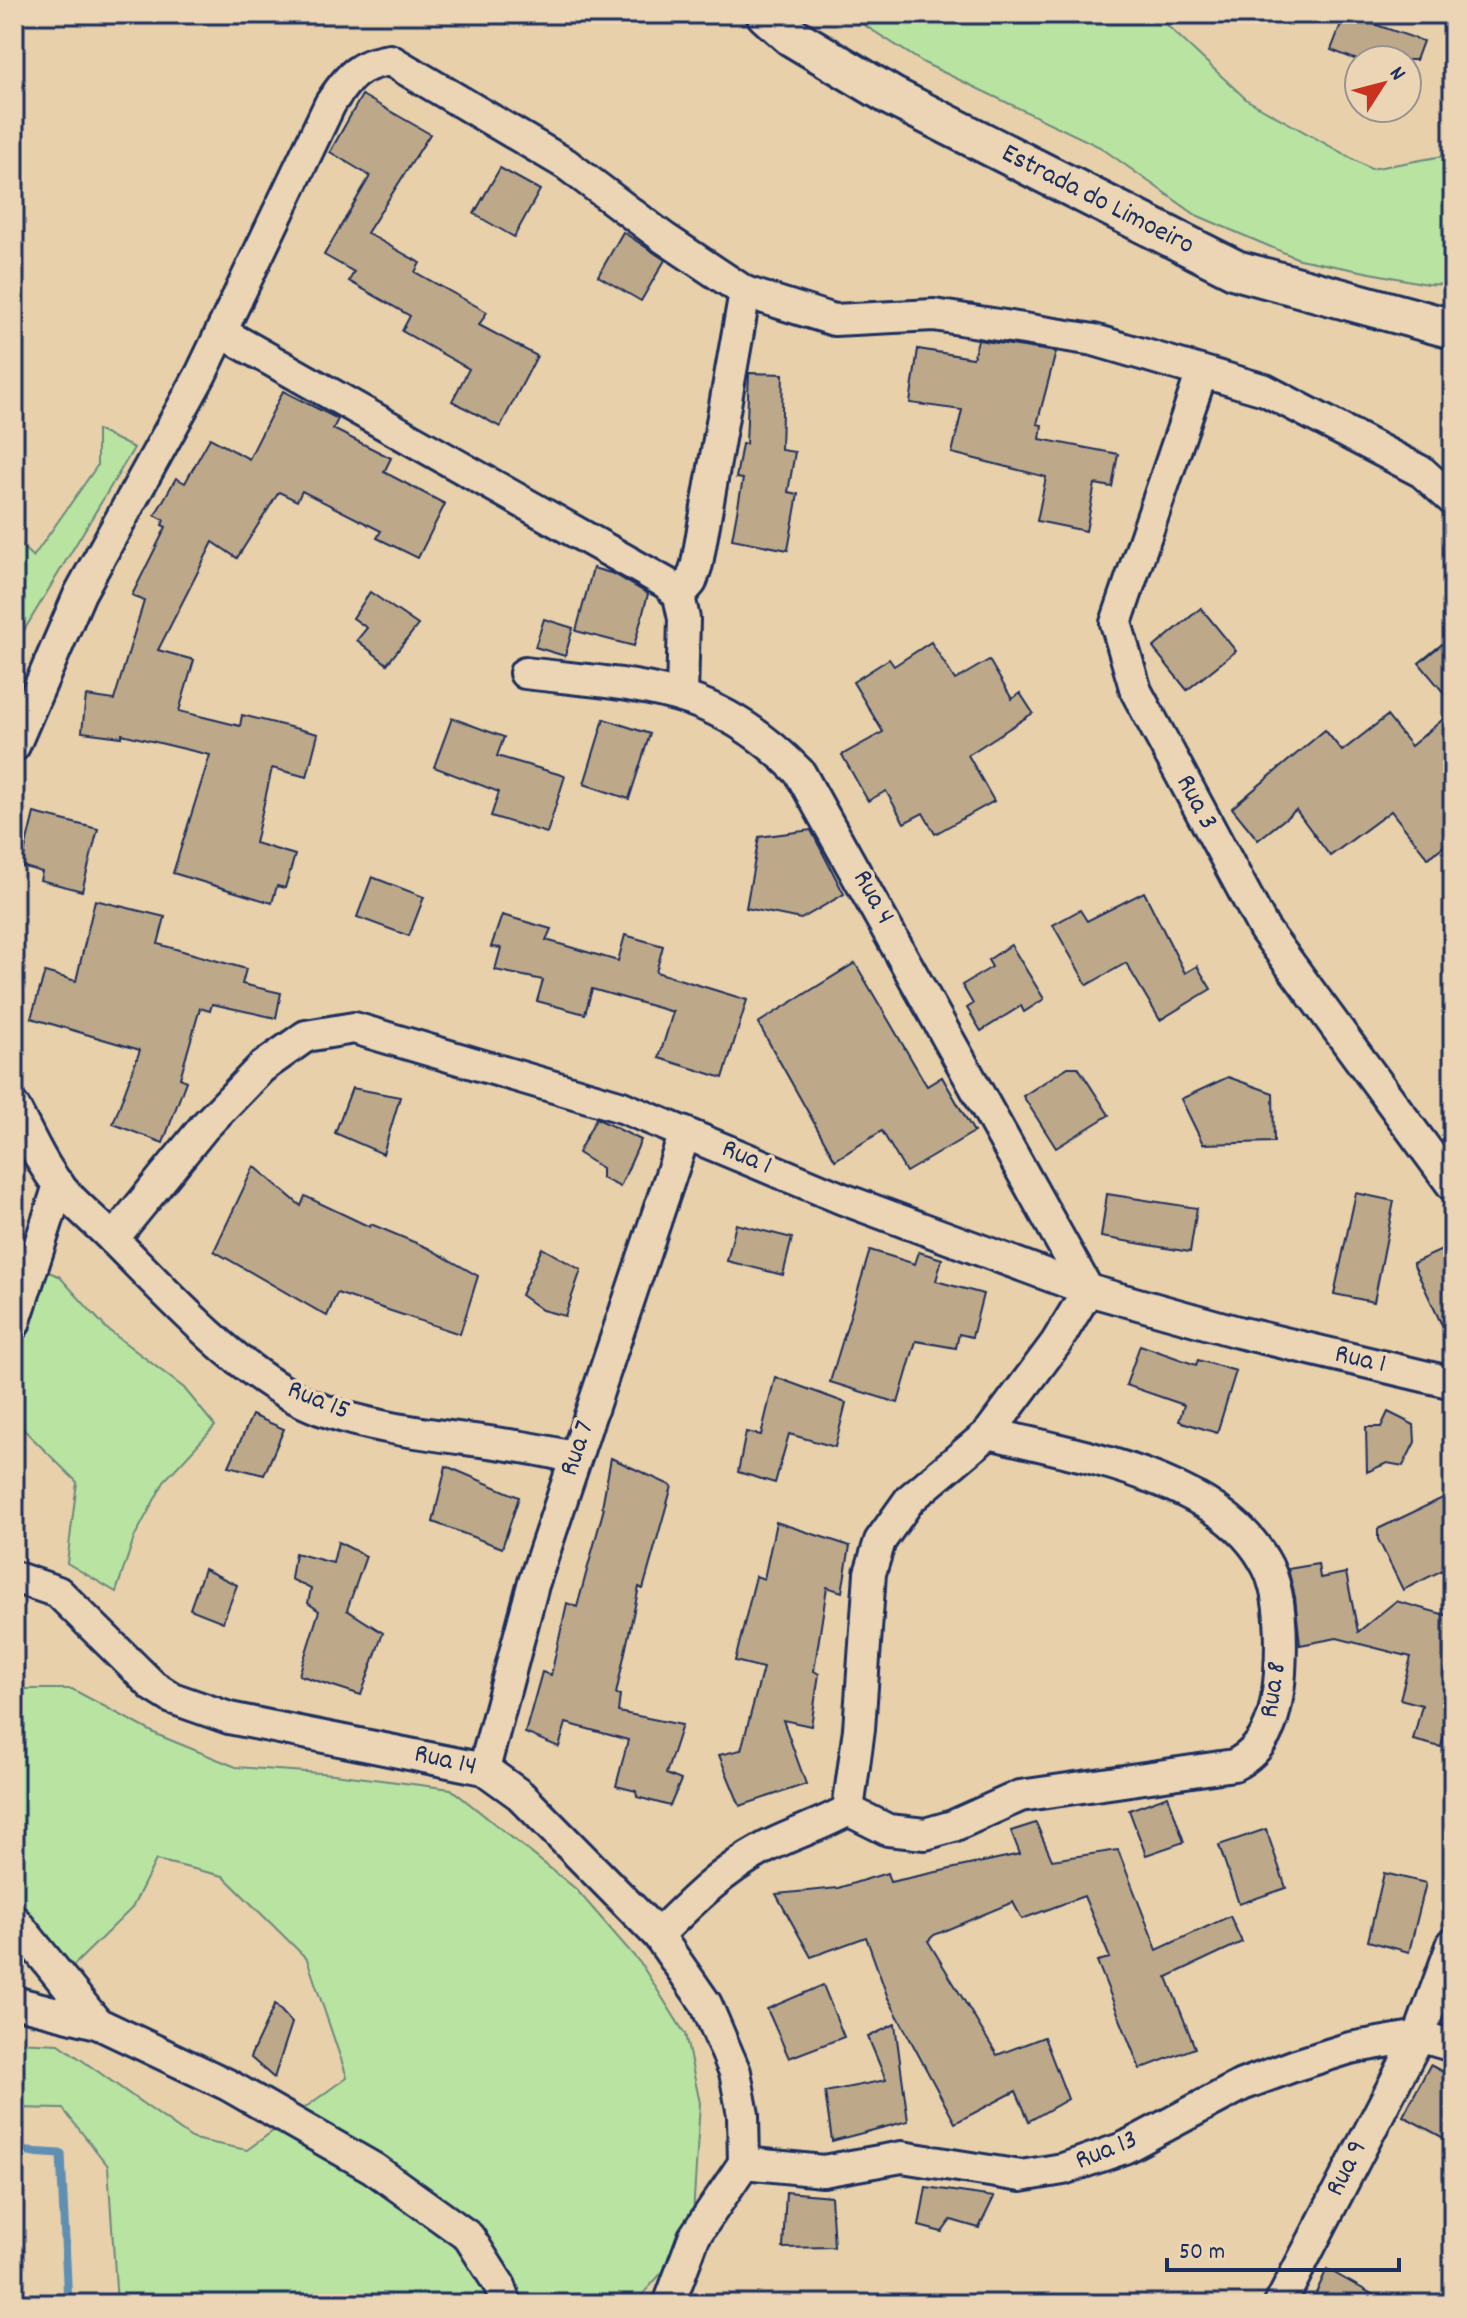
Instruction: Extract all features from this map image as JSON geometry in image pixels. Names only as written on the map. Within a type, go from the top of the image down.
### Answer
[{"type":"street","name":"Estrada do Limoeiro","points":[[766,14],[791,36],[893,97],[1236,270],[1453,329]]},
{"type":"street","points":[[14,746],[80,593],[221,332],[330,104],[348,77],[367,63],[390,60],[566,164],[664,238],[745,292],[834,320],[934,315],[1058,333],[1094,340],[1265,390],[1422,472],[1453,500]]},
{"type":"street","points":[[679,596],[691,582],[700,550],[745,292]]},
{"type":"street","points":[[221,332],[625,556],[666,583],[679,596],[684,619],[682,695]]},
{"type":"street","name":"Rua 3","points":[[1202,372],[1116,623],[1136,691],[1264,929],[1453,1186]]},
{"type":"street","name":"Rua 4","points":[[525,673],[682,695],[714,706],[747,726],[800,773],[1088,1290]]},
{"type":"street","name":"Rua 1","points":[[113,1239],[204,1127],[261,1068],[306,1036],[354,1028],[622,1107],[843,1199],[1088,1290],[1238,1332],[1453,1383]]},
{"type":"street","name":"Rua 15","points":[[14,1107],[59,1185],[146,1275],[226,1348],[289,1394],[320,1409],[372,1423],[534,1447],[575,1458]]},
{"type":"street","name":"Rua 7","points":[[484,1769],[533,1585],[685,1133]]},
{"type":"street","points":[[14,1324],[59,1185]]},
{"type":"street","points":[[669,2304],[694,2237],[744,2163],[743,2115],[735,2072],[706,2004],[658,1935],[725,1872],[766,1847],[816,1828],[848,1810],[859,1729],[870,1573],[880,1541],[910,1499],[989,1433],[1056,1343],[1088,1290]]},
{"type":"street","name":"Rua 8","points":[[848,1810],[888,1830],[925,1834],[1020,1796],[1099,1782],[1234,1765],[1253,1756],[1267,1736],[1278,1687],[1283,1630],[1265,1561],[1234,1522],[1199,1497],[1127,1470],[989,1433]]},
{"type":"street","name":"Rua 14","points":[[14,1577],[58,1592],[153,1686],[172,1698],[229,1718],[484,1769],[520,1795],[658,1935]]},
{"type":"street","points":[[14,1920],[97,2023]]},
{"type":"street","name":"Rua 9","points":[[1280,2304],[1419,2036],[1453,1943]]},
{"type":"street","points":[[14,2002],[97,2023],[228,2085],[373,2168],[444,2216],[469,2237],[500,2286],[506,2304]]},
{"type":"street","name":"Rua 13","points":[[744,2163],[823,2171],[902,2157],[1021,2176],[1063,2169],[1124,2148],[1255,2080],[1350,2048],[1419,2036],[1453,2046]]},
{"type":"green space","points":[[847,14],[1155,14],[1247,100],[1371,169],[1443,156],[1453,135],[1453,285],[1427,284],[1299,259],[1196,215],[1100,147],[924,63]]},
{"type":"green space","points":[[97,430],[134,448],[20,637],[14,662],[14,539],[33,557],[97,466]]},
{"type":"green space","points":[[14,1258],[59,1276],[107,1329],[184,1388],[215,1426],[165,1480],[134,1538],[116,1592],[67,1563],[77,1482],[14,1420]]},
{"type":"green space","points":[[14,1689],[72,1689],[158,1735],[236,1767],[334,1774],[451,1789],[576,1889],[641,1964],[685,2034],[700,2103],[693,2215],[666,2268],[634,2304],[117,2304],[108,2166],[63,2109],[14,2108],[14,2042],[59,2044],[193,2139],[247,2150],[347,2077],[307,1959],[223,1876],[156,1860],[132,1908],[63,1976],[14,1953]]},
{"type":"building","points":[[1345,14],[1423,41],[1422,44],[1343,44],[1343,55],[1331,50]]},
{"type":"building","points":[[362,95],[430,134],[367,233],[420,263],[415,272],[487,312],[479,325],[537,356],[500,427],[452,401],[469,369],[402,331],[410,316],[349,281],[354,272],[324,255],[370,176],[330,152]]},
{"type":"building","points":[[500,168],[540,190],[514,237],[474,214]]},
{"type":"building","points":[[623,232],[665,260],[641,301],[598,276]]},
{"type":"building","points":[[978,340],[1056,352],[1037,424],[1042,425],[1040,439],[1118,454],[1112,487],[1095,484],[1086,531],[1037,521],[1046,477],[952,453],[962,410],[910,403],[918,349],[973,358]]},
{"type":"building","points":[[749,373],[783,374],[781,450],[795,452],[788,492],[798,494],[788,550],[732,539],[743,479],[736,478],[742,444],[746,444]]},
{"type":"building","points":[[283,391],[338,419],[333,429],[391,458],[384,472],[445,504],[418,558],[377,538],[381,531],[302,491],[297,501],[279,492],[237,558],[213,542],[158,650],[194,660],[179,711],[240,726],[242,715],[318,734],[307,777],[272,768],[255,843],[295,855],[285,888],[277,886],[272,903],[173,873],[210,755],[122,734],[122,737],[82,732],[86,696],[114,700],[144,601],[132,595],[166,527],[162,525],[164,520],[155,515],[176,478],[185,483],[210,438],[249,459]]},
{"type":"building","points":[[593,568],[614,574],[648,594],[634,646],[576,631]]},
{"type":"building","points":[[370,592],[418,625],[387,664],[357,640],[367,628],[353,618]]},
{"type":"building","points":[[1201,608],[1236,651],[1187,690],[1153,648]]},
{"type":"building","points":[[544,619],[573,628],[565,656],[535,647]]},
{"type":"building","points":[[1453,635],[1453,704],[1419,663]]},
{"type":"building","points":[[931,642],[955,680],[989,660],[1012,699],[1020,693],[1033,713],[968,755],[994,801],[935,834],[923,813],[904,823],[886,791],[868,801],[842,755],[883,732],[853,682],[889,659],[894,666]]},
{"type":"building","points":[[1453,711],[1453,839],[1428,858],[1391,811],[1330,856],[1296,810],[1258,840],[1232,808],[1325,730],[1342,751],[1387,716],[1411,746]]},
{"type":"building","points":[[452,718],[504,737],[497,756],[565,776],[547,833],[491,816],[499,792],[434,767]]},
{"type":"building","points":[[604,719],[650,734],[629,799],[584,784]]},
{"type":"building","points":[[34,813],[98,829],[82,891],[40,880],[42,872],[21,866]]},
{"type":"building","points":[[811,830],[844,894],[801,919],[746,908],[759,837]]},
{"type":"building","points":[[372,877],[424,897],[409,936],[357,917]]},
{"type":"building","points":[[1144,892],[1185,973],[1197,966],[1211,989],[1160,1020],[1126,963],[1087,985],[1053,925],[1080,910],[1087,921]]},
{"type":"building","points":[[95,900],[165,917],[158,944],[246,969],[242,984],[281,993],[276,1018],[212,1004],[210,1011],[200,1008],[180,1078],[186,1081],[163,1143],[113,1124],[140,1050],[31,1018],[45,972],[76,981]]},
{"type":"building","points":[[502,915],[551,929],[546,940],[618,961],[625,935],[663,946],[656,972],[747,1000],[723,1078],[659,1058],[673,1012],[592,989],[585,1014],[537,1001],[543,980],[495,970],[501,948],[491,947]]},
{"type":"building","points":[[1011,945],[1044,999],[1024,1012],[1021,1006],[981,1031],[967,1008],[973,1004],[962,985],[992,967],[988,960]]},
{"type":"building","points":[[855,963],[927,1086],[942,1077],[974,1132],[906,1172],[882,1131],[835,1160],[758,1023]]},
{"type":"building","points":[[1068,1067],[1078,1067],[1109,1115],[1056,1148],[1023,1096]]},
{"type":"building","points":[[1228,1077],[1273,1093],[1274,1142],[1203,1144],[1181,1099]]},
{"type":"building","points":[[352,1088],[400,1097],[383,1154],[335,1133]]},
{"type":"building","points":[[596,1118],[641,1140],[620,1187],[602,1178],[602,1168],[578,1153]]},
{"type":"building","points":[[254,1166],[301,1206],[305,1196],[370,1227],[371,1224],[428,1248],[478,1276],[460,1334],[337,1293],[327,1316],[214,1251]]},
{"type":"building","points":[[1356,1193],[1394,1201],[1374,1302],[1334,1294]]},
{"type":"building","points":[[1107,1194],[1197,1208],[1190,1252],[1101,1237]]},
{"type":"building","points":[[736,1224],[792,1238],[783,1275],[727,1261]]},
{"type":"building","points":[[1453,1245],[1453,1349],[1413,1263]]},
{"type":"building","points":[[542,1248],[581,1270],[565,1316],[542,1310],[521,1295]]},
{"type":"building","points":[[870,1250],[915,1264],[919,1252],[942,1259],[936,1281],[983,1294],[972,1337],[959,1334],[956,1348],[916,1341],[898,1403],[830,1382]]},
{"type":"building","points":[[1140,1345],[1196,1365],[1198,1360],[1236,1371],[1217,1433],[1179,1421],[1184,1405],[1126,1385]]},
{"type":"building","points":[[775,1377],[846,1403],[835,1447],[789,1434],[775,1483],[738,1472],[746,1432],[761,1435]]},
{"type":"building","points":[[1388,1412],[1414,1425],[1415,1442],[1403,1466],[1387,1463],[1367,1472],[1366,1427],[1381,1427]]},
{"type":"building","points":[[252,1415],[284,1429],[264,1475],[229,1466]]},
{"type":"building","points":[[611,1458],[672,1486],[643,1589],[639,1587],[616,1694],[620,1695],[618,1712],[682,1725],[666,1774],[681,1780],[670,1806],[637,1797],[636,1791],[616,1786],[628,1740],[566,1723],[559,1747],[525,1733],[542,1672],[551,1675],[567,1603],[577,1607],[604,1508]]},
{"type":"building","points":[[446,1466],[519,1497],[502,1548],[433,1522]]},
{"type":"building","points":[[1453,1493],[1453,1565],[1403,1590],[1378,1539],[1378,1529]]},
{"type":"building","points":[[776,1522],[850,1546],[842,1592],[827,1587],[814,1671],[819,1674],[811,1726],[783,1720],[806,1784],[740,1806],[719,1755],[741,1750],[763,1668],[735,1661],[756,1576],[764,1579]]},
{"type":"building","points":[[338,1542],[366,1556],[347,1610],[383,1633],[361,1695],[299,1675],[319,1611],[308,1603],[311,1589],[291,1579],[295,1553],[333,1563]]},
{"type":"building","points":[[1318,1564],[1320,1578],[1346,1573],[1358,1632],[1396,1601],[1453,1617],[1453,1701],[1441,1747],[1413,1740],[1422,1705],[1400,1699],[1411,1657],[1337,1638],[1300,1645],[1295,1597],[1288,1569]]},
{"type":"building","points":[[204,1569],[237,1585],[223,1622],[190,1609]]},
{"type":"building","points":[[1168,1796],[1184,1842],[1146,1855],[1129,1810]]},
{"type":"building","points":[[1036,1823],[1052,1860],[1118,1850],[1157,1950],[1230,1916],[1242,1942],[1167,1977],[1195,2048],[1140,2069],[1097,1961],[1110,1958],[1084,1896],[1022,1919],[1013,1902],[934,1935],[928,1941],[997,2055],[1044,2037],[1068,2099],[1029,2121],[1016,2091],[955,2123],[888,1998],[866,1937],[811,1957],[776,1894],[838,1888],[887,1873],[890,1882],[1020,1854],[1011,1831]]},
{"type":"building","points":[[1266,1829],[1286,1888],[1239,1904],[1219,1845]]},
{"type":"building","points":[[1384,1873],[1426,1883],[1409,1952],[1368,1941]]},
{"type":"building","points":[[823,1985],[844,2037],[789,2058],[767,2009]]},
{"type":"building","points":[[275,2004],[292,2023],[274,2078],[250,2057]]},
{"type":"building","points":[[895,2024],[908,2121],[832,2141],[825,2092],[886,2080],[868,2037]]},
{"type":"building","points":[[1430,2065],[1453,2077],[1453,2143],[1403,2116]]},
{"type":"building","points":[[926,2187],[994,2197],[979,2228],[951,2220],[942,2232],[919,2226]]},
{"type":"building","points":[[786,2192],[831,2196],[834,2247],[783,2248]]},
{"type":"building","points":[[1327,2269],[1390,2304],[1311,2304]]},
{"type":"waterway","points":[[14,2151],[61,2154],[68,2304]]}]
